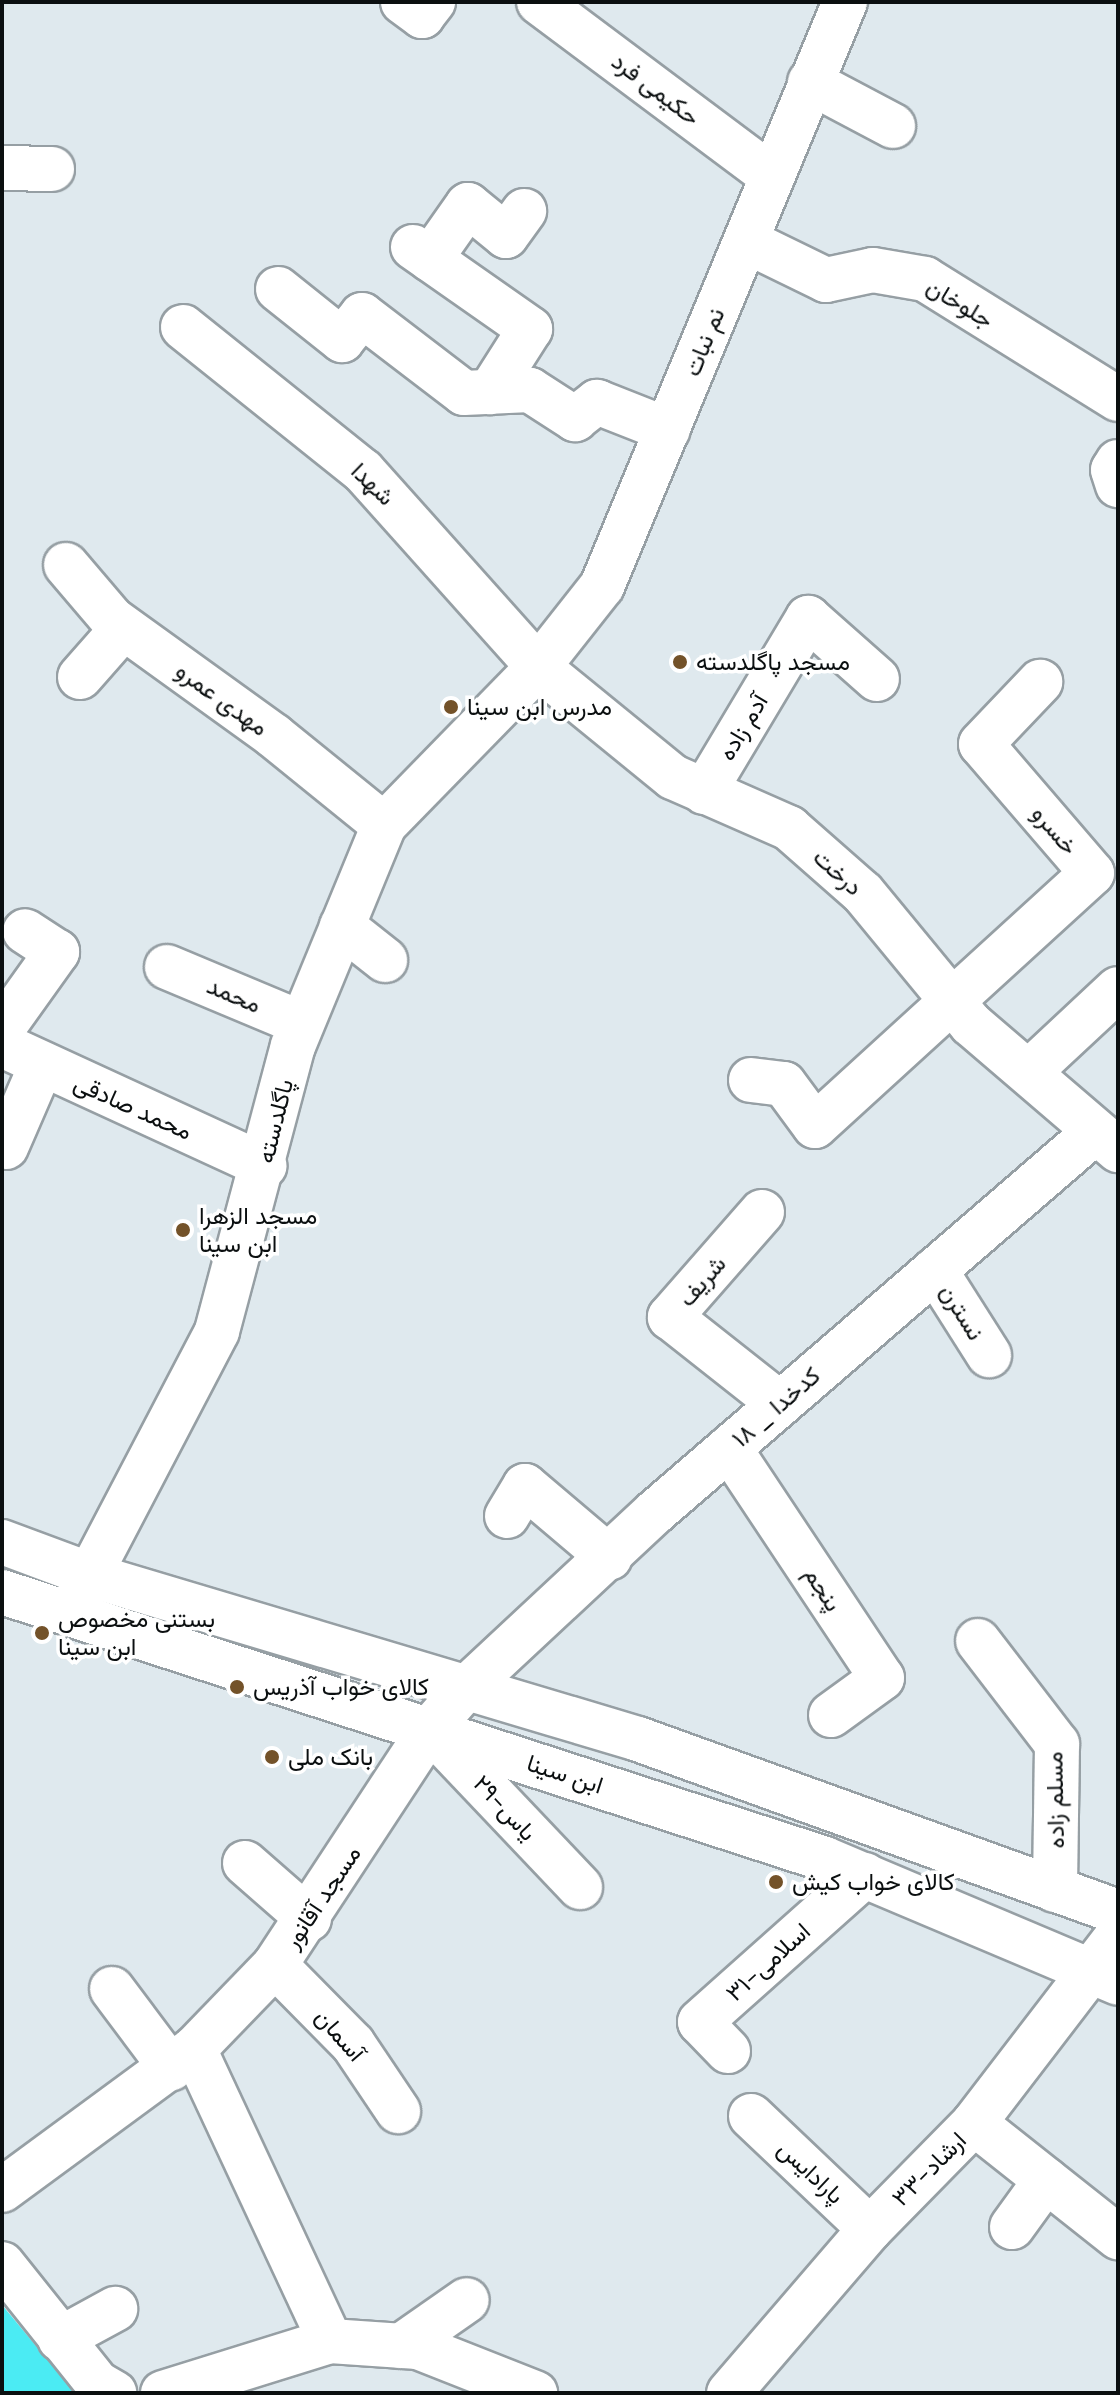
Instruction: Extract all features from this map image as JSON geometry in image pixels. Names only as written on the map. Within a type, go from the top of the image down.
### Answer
[{"type":"street","points":[[403,2],[422,16],[433,2]]},
{"type":"street","name":"حکیمی فرد","points":[[539,2],[772,176]]},
{"type":"street","name":"نم نبات","points":[[538,667],[602,586],[845,2]]},
{"type":"street","points":[[810,82],[893,126]]},
{"type":"street","points":[[2,168],[52,169]]},
{"type":"street","points":[[490,392],[530,329],[422,253],[468,205],[506,236],[524,211]]},
{"type":"street","name":"جلوخان","points":[[746,241],[826,280],[873,270],[925,279],[1118,399]]},
{"type":"street","points":[[278,289],[342,340],[362,315],[464,393],[530,390],[575,419],[597,402],[668,430]]},
{"type":"street","name":"شهدا","points":[[183,327],[363,471],[538,667]]},
{"type":"street","points":[[1118,462],[1113,470],[1118,485]]},
{"type":"street","name":"مهدی عمرو","points":[[66,565],[123,628],[274,736],[384,825]]},
{"type":"street","name":"آدم زاده","points":[[704,792],[808,618],[877,679]]},
{"type":"street","points":[[80,677],[123,628]]},
{"type":"street","name":"درخت","points":[[538,667],[673,777],[789,828],[863,893],[953,1004],[1106,1141]]},
{"type":"street","name":"پاگلدسته","points":[[69,1614],[93,1576],[217,1331],[265,1166],[301,1023],[384,825],[538,667]]},
{"type":"street","name":"خسرو","points":[[953,1004],[1092,873],[981,744],[1040,682]]},
{"type":"street","points":[[342,926],[385,960]]},
{"type":"street","points":[[2,1029],[57,952],[25,931]]},
{"type":"street","name":"محمد","points":[[167,967],[301,1023]]},
{"type":"street","points":[[1030,1071],[1118,989]]},
{"type":"street","points":[[751,1080],[784,1084],[815,1126],[953,1004]]},
{"type":"street","name":"محمد صادقی","points":[[2,1045],[41,1066],[265,1166]]},
{"type":"street","points":[[6,1147],[41,1066]]},
{"type":"street","name":"۱۸ _ کدخدا","points":[[464,1690],[729,1448],[935,1270],[1106,1141]]},
{"type":"street","name":"شریف","points":[[762,1212],[670,1317],[780,1404]]},
{"type":"street","name":"نسترن","points":[[935,1270],[989,1355]]},
{"type":"street","name":"پنجم","points":[[729,1448],[882,1678],[831,1715]]},
{"type":"street","points":[[507,1516],[525,1486],[610,1558]]},
{"type":"street","points":[[2,1542],[93,1576],[464,1690],[638,1739],[1118,1912]]},
{"type":"street","name":"ابن سینا","points":[[2,1592],[430,1729],[865,1875],[1106,1978]]},
{"type":"street","name":"مسلم زاده","points":[[978,1641],[1057,1744],[1055,1890]]},
{"type":"street","name":"مسجد آقانور","points":[[2,2190],[182,2059],[275,1965],[309,1919],[430,1729],[464,1690]]},
{"type":"street","name":"۲۹-یاس","points":[[430,1729],[580,1887]]},
{"type":"street","points":[[245,1863],[309,1919]]},
{"type":"street","name":"۳۱-اسلامی","points":[[728,2051],[700,2022],[865,1875]]},
{"type":"street","name":"۳۳-ارشاد","points":[[729,2393],[870,2229],[974,2123],[1106,1978],[1118,1935]]},
{"type":"street","name":"آسمان","points":[[275,1965],[353,2044],[398,2111]]},
{"type":"street","points":[[112,1989],[182,2059],[330,2341]]},
{"type":"street","name":"پارادایس","points":[[751,2116],[870,2229]]},
{"type":"street","points":[[974,2123],[1118,2237]]},
{"type":"street","points":[[1012,2227],[1046,2180]]},
{"type":"street","points":[[2,2264],[97,2383],[114,2393]]},
{"type":"street","points":[[401,2346],[467,2300]]},
{"type":"street","points":[[60,2339],[115,2309]]},
{"type":"street","points":[[163,2393],[330,2341],[418,2347],[535,2393]]},
{"type":"building","points":[[2,2305],[46,2358],[78,2393],[2,2393]]},
{"type":"place","name":"مسجد پاگلدسته","points":[[680,662]]},
{"type":"place","name":"مدرس ابن سینا","points":[[451,707]]},
{"type":"place","name":"مسجد الزهرا ابن سینا","points":[[183,1230]]},
{"type":"place","name":"بستنی مخصوص ابن سینا","points":[[42,1633]]},
{"type":"place","name":"کالای خواب آذریس","points":[[237,1687]]},
{"type":"place","name":"بانک ملی","points":[[272,1757]]},
{"type":"place","name":"کالای خواب کیش","points":[[776,1882]]}]
